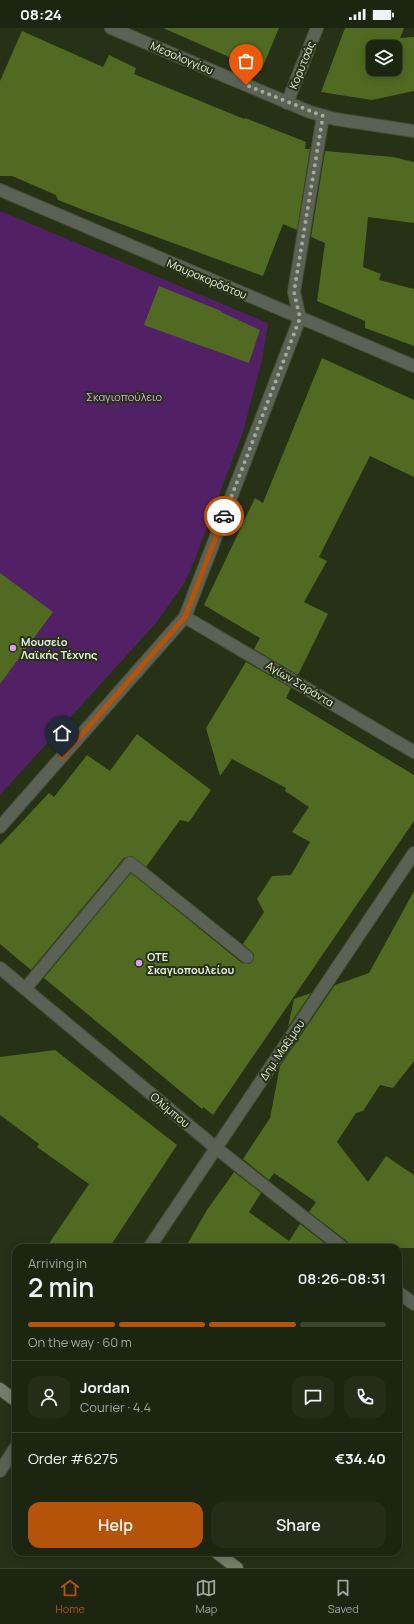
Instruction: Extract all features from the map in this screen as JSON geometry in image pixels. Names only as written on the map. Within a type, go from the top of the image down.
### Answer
[{"type":"main road","points":[[0,1389],[12,1398]]},
{"type":"main road","points":[[221,1556],[237,1568]]},
{"type":"street","name":"Μεσολογγίου","points":[[111,28],[323,116],[414,131]]},
{"type":"street","name":"Κορυτσάς","points":[[287,102],[317,28]]},
{"type":"street","points":[[0,827],[185,617],[300,318],[294,292],[323,116]]},
{"type":"street","name":"Μαυροκορδάτου","points":[[0,190],[414,366]]},
{"type":"street","name":"Αγίων Σαράντα","points":[[185,617],[414,752]]},
{"type":"street","name":"Δημ. Μαξίμου","points":[[152,1244],[414,852]]},
{"type":"street","points":[[25,989],[130,862],[246,957]]},
{"type":"street","name":"Ολύμπου","points":[[0,968],[216,1148],[338,1244]]},
{"type":"street","points":[[402,1295],[414,1304]]},
{"type":"street","points":[[0,1471],[12,1453]]},
{"type":"green space","name":"Σκαγιοπούλειο","points":[[0,211],[268,323],[262,360],[243,432],[185,582],[156,623],[0,795]]},
{"type":"building","points":[[163,28],[279,28],[261,71]]},
{"type":"building","points":[[345,28],[404,28],[400,38],[414,37],[414,91],[372,100],[321,92]]},
{"type":"building","points":[[22,31],[103,67],[109,55],[136,68],[134,74],[244,119],[245,118],[306,142],[305,149],[310,149],[297,230],[283,224],[263,276],[58,200],[56,195],[12,176],[0,176],[0,81]]},
{"type":"building","points":[[325,151],[393,157],[414,162],[414,223],[368,217],[363,267],[381,274],[379,280],[414,289],[414,346],[365,328],[365,321],[317,301],[325,243],[311,237]]},
{"type":"building","points":[[159,286],[221,311],[260,330],[249,363],[144,325]]},
{"type":"building","points":[[322,358],[414,400],[414,477],[370,456],[319,557],[327,561],[304,602],[328,614],[298,675],[254,649],[260,638],[204,605],[255,498],[263,503]]},
{"type":"building","name":"Μουσείο Λαϊκής Τέχνης","points":[[0,573],[53,612],[0,684]]},
{"type":"building","points":[[246,662],[291,688],[286,698],[414,775],[414,821],[213,1115],[203,1107],[202,1109],[44,978],[131,873],[242,963],[249,964],[253,961],[254,954],[243,944],[264,912],[257,899],[272,876],[291,875],[310,842],[292,832],[309,807],[285,791],[286,788],[232,759],[220,776],[206,728]]},
{"type":"building","points":[[137,734],[211,790],[189,822],[180,820],[146,867],[132,856],[124,858],[31,970],[0,944],[0,845],[49,793],[54,797],[87,755],[110,771]]},
{"type":"building","points":[[414,891],[414,1061],[393,1088],[380,1085],[363,1111],[356,1113],[337,1142],[368,1182],[386,1156],[414,1175],[414,1248],[402,1248],[402,1244],[349,1244],[309,1212],[316,1202],[274,1173],[269,1180],[243,1159],[270,1118],[280,1066],[335,985],[369,973]]},
{"type":"building","points":[[311,993],[288,1027],[294,999]]},
{"type":"building","points":[[55,1050],[177,1145],[112,1244],[49,1244],[89,1184],[37,1147],[39,1144],[0,1115],[0,1057]]},
{"type":"building","points":[[234,1172],[261,1193],[249,1212],[289,1241],[300,1224],[326,1244],[187,1244],[207,1210]]},
{"type":"way so far","points":[[224,516],[300,318],[294,292],[323,116],[246,85]]},
{"type":"place","name":"Μουσείο Λαϊκής Τέχνης","points":[[13,648]]},
{"type":"place","name":"ΟΤΕ Σκαγιοπουλείου","points":[[139,963]]},
{"type":"route","points":[[62,757],[185,617],[224,516]]}]
